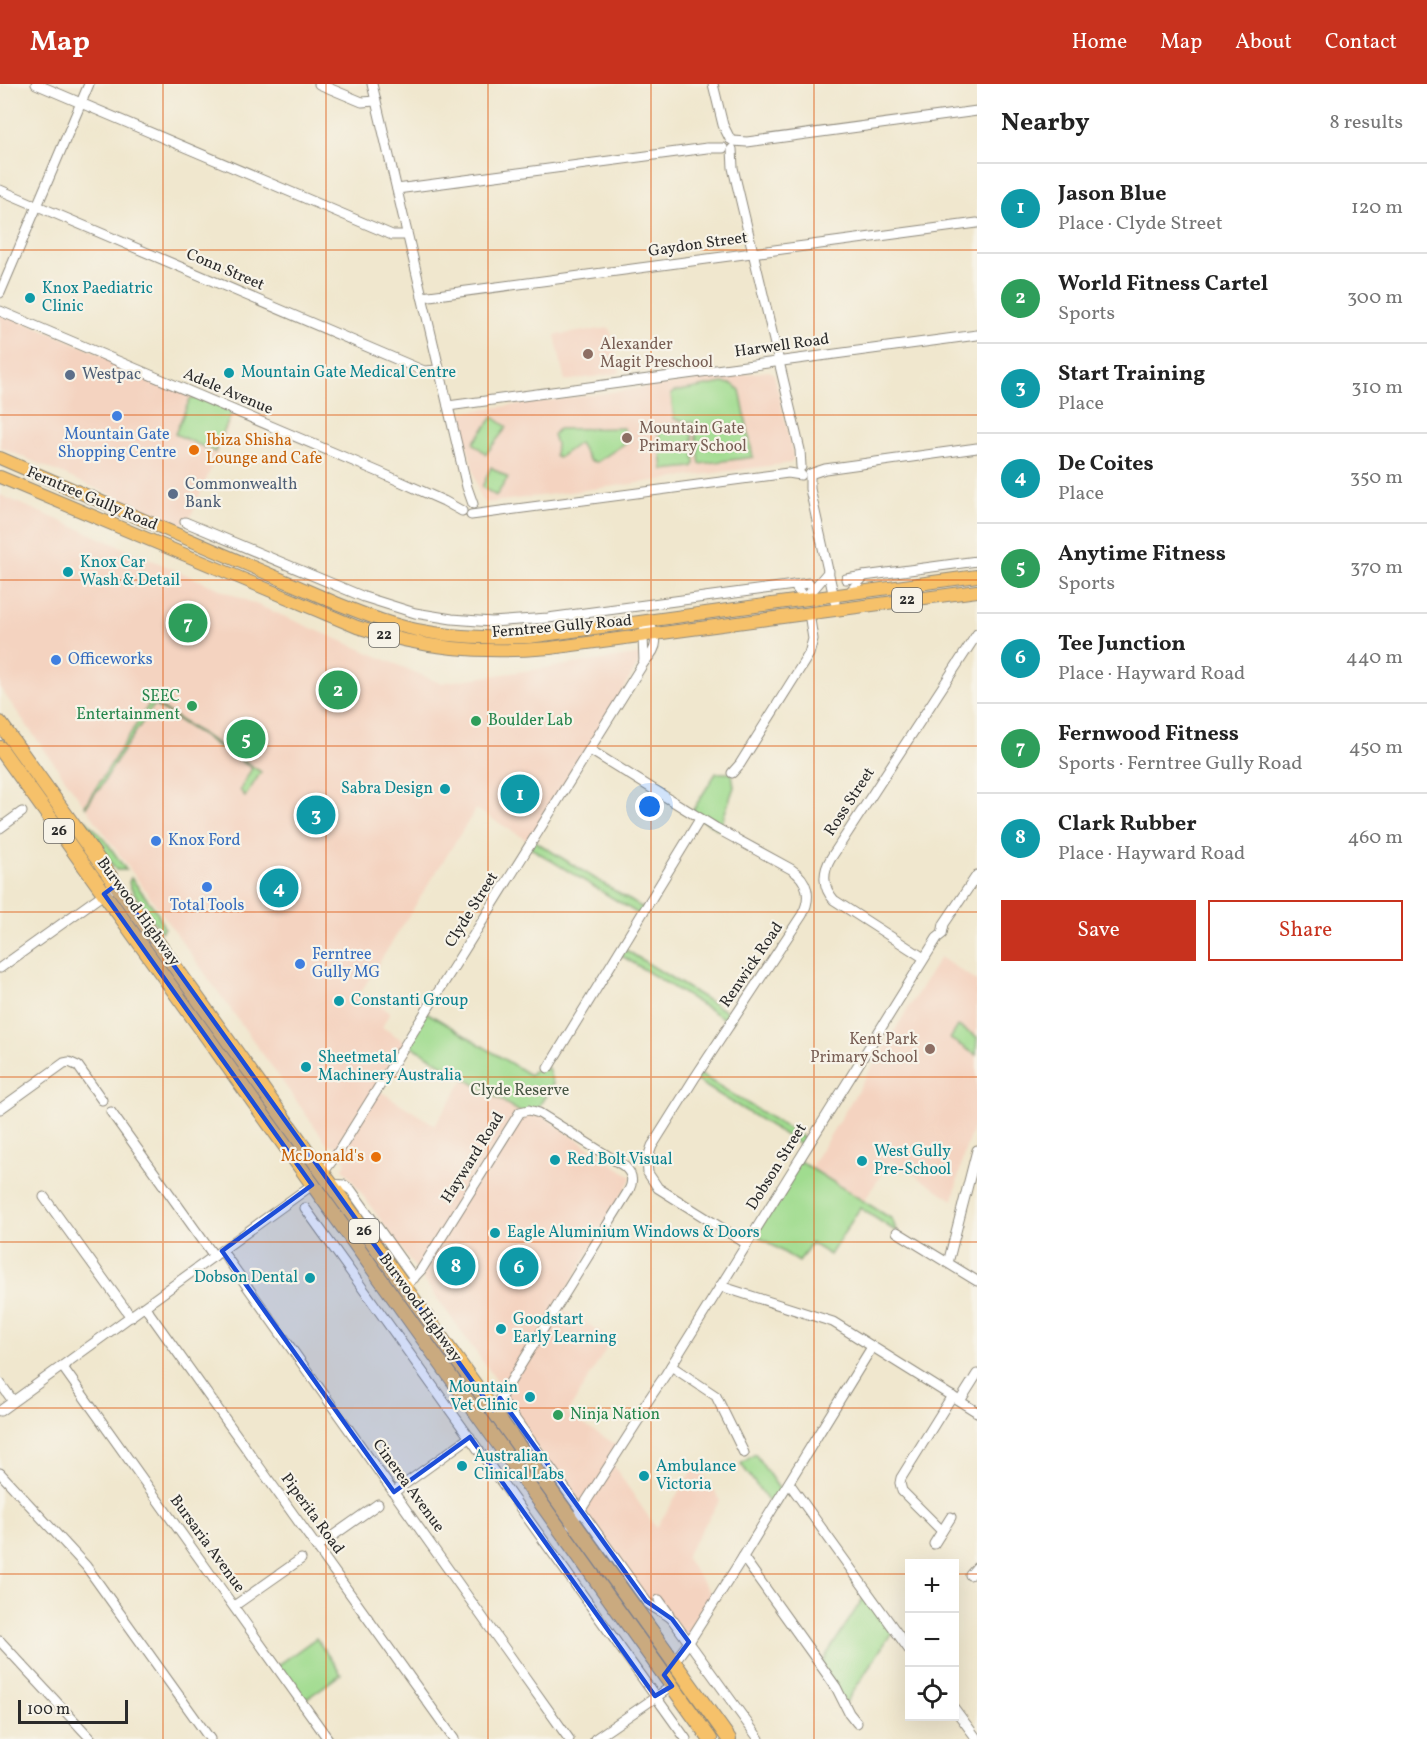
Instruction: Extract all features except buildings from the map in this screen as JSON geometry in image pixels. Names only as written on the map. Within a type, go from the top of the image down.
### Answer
[{"type":"highway","name":"Burwood Highway","points":[[0,723],[327,1179],[409,1282],[577,1516],[674,1662],[729,1739]]},
{"type":"highway","name":"Burwood Highway","points":[[0,748],[710,1739]]},
{"type":"highway","points":[[312,1185],[327,1179]]},
{"type":"main road","name":"Ferntree Gully Road","points":[[0,458],[336,603],[375,618],[426,632],[486,638],[529,637],[977,576]]},
{"type":"main road","name":"Ferntree Gully Road","points":[[0,477],[357,627],[434,647],[486,651],[520,650],[977,591]]},
{"type":"main road","points":[[226,573],[232,559]]},
{"type":"street","points":[[36,84],[388,234],[407,235]]},
{"type":"street","points":[[0,293],[89,84]]},
{"type":"street","points":[[319,84],[362,102],[375,100]]},
{"type":"street","points":[[372,84],[467,487],[469,507]]},
{"type":"street","points":[[713,84],[810,489],[836,610]]},
{"type":"street","points":[[397,189],[977,111]]},
{"type":"street","name":"Conn Street","points":[[0,190],[424,371],[439,370]]},
{"type":"street","name":"Gaydon Street","points":[[422,297],[977,223]]},
{"type":"street","name":"Adele Avenue","points":[[0,311],[444,501],[493,512],[977,448]]},
{"type":"street","name":"Harwell Road","points":[[448,406],[977,335]]},
{"type":"street","name":"Ferntree Gully Road","points":[[185,522],[325,582],[393,607],[442,618],[492,622],[597,612],[809,584]]},
{"type":"street","points":[[186,539],[203,530]]},
{"type":"street","points":[[846,579],[977,561]]},
{"type":"street","points":[[794,585],[805,599],[829,571]]},
{"type":"street","points":[[849,593],[864,576]]},
{"type":"street","points":[[325,582],[336,603]]},
{"type":"street","points":[[649,635],[651,620],[664,603]]},
{"type":"street","points":[[375,618],[393,607]]},
{"type":"street","points":[[597,612],[616,625]]},
{"type":"street","points":[[732,773],[740,764],[810,653],[813,639],[809,613]]},
{"type":"street","name":"Ross Street","points":[[924,958],[834,900],[826,887],[825,873],[831,858],[977,634]]},
{"type":"street","name":"Clyde Street","points":[[327,1179],[362,1114],[656,645],[649,635]]},
{"type":"street","name":"Renwick Road","points":[[590,750],[700,819],[798,873],[804,881],[808,894],[802,915],[694,1079],[652,1146],[647,1160],[648,1173],[658,1188],[747,1244]]},
{"type":"street","points":[[0,828],[22,812]]},
{"type":"street","points":[[548,1068],[700,819]]},
{"type":"street","name":"Dobson Street","points":[[564,1536],[641,1416],[643,1408],[977,874]]},
{"type":"street","points":[[0,968],[116,885]]},
{"type":"street","points":[[0,1109],[72,1058],[102,1100]]},
{"type":"street","name":"Hayward Road","points":[[409,1282],[421,1270],[520,1113],[529,1110],[538,1113],[624,1166],[631,1173],[632,1181],[629,1190],[496,1404]]},
{"type":"street","name":"Cinerea Avenue","points":[[111,1112],[394,1492],[569,1739]]},
{"type":"street","points":[[948,1263],[977,1150]]},
{"type":"street","points":[[0,1411],[312,1185]]},
{"type":"street","points":[[44,1197],[131,1317]]},
{"type":"street","name":"Burwood Highway","points":[[305,1208],[686,1739]]},
{"type":"street","points":[[897,1232],[977,1281]]},
{"type":"street","points":[[720,1286],[826,1319],[977,1412]]},
{"type":"street","name":"Piperita Road","points":[[145,1307],[454,1739]]},
{"type":"street","points":[[674,1662],[689,1642],[789,1483],[872,1347]]},
{"type":"street","name":"Bursaria Avenue","points":[[62,1366],[328,1739]]},
{"type":"street","points":[[671,1366],[716,1395],[744,1453]]},
{"type":"street","points":[[942,1530],[902,1491],[901,1478],[956,1399],[977,1374]]},
{"type":"street","points":[[0,1383],[13,1401]]},
{"type":"street","points":[[394,1492],[470,1437]]},
{"type":"street","points":[[0,1473],[86,1566],[210,1739]]},
{"type":"street","points":[[789,1483],[905,1645]]},
{"type":"street","points":[[317,1547],[378,1504]]},
{"type":"street","name":"Burwood Highway","points":[[577,1516],[649,1605],[672,1619]]},
{"type":"street","points":[[934,1544],[951,1517]]},
{"type":"street","points":[[742,1557],[836,1687],[849,1713],[858,1723]]},
{"type":"street","points":[[234,1606],[301,1558]]},
{"type":"street","points":[[970,1575],[977,1567]]},
{"type":"street","name":"Burwood Highway","points":[[659,1600],[759,1739]]},
{"type":"street","points":[[0,1641],[90,1739]]},
{"type":"street","points":[[595,1739],[672,1686]]},
{"type":"street","points":[[959,1715],[977,1739]]},
{"type":"highlighted area","points":[[116,885],[493,1410],[500,1398],[646,1601],[672,1619],[689,1642],[664,1675],[672,1686],[655,1696],[470,1437],[394,1492],[222,1251],[312,1185],[104,894]]},
{"type":"shaded area","name":"Mountain Gate Shopping Centre","points":[[0,311],[235,411],[191,516],[181,525],[0,447]]},
{"type":"shaded area","name":"Alexander Magit Preschool","points":[[610,328],[620,373],[565,381],[555,335]]},
{"type":"shaded area","name":"Mountain Gate Primary School","points":[[769,371],[774,374],[794,458],[791,463],[486,503],[480,498],[460,417],[463,412]]},
{"type":"shaded area","points":[[0,495],[440,683],[644,654],[532,843],[476,809],[360,993],[390,1012],[382,1027],[407,1043],[378,1090],[435,1125],[465,1078],[520,1112],[539,1113],[632,1177],[558,1306],[612,1339],[567,1414],[620,1447],[611,1462],[656,1528],[697,1464],[720,1500],[685,1557],[715,1600],[689,1642],[672,1619],[654,1609],[500,1398],[504,1391],[343,1168],[346,1163],[334,1145],[328,1145],[0,688]]},
{"type":"shaded area","name":"Kent Park Primary School","points":[[940,957],[977,981],[977,1118],[964,1153],[953,1200],[891,1160],[864,1201],[810,1168]]},
{"type":"green space","points":[[723,383],[732,384],[740,390],[753,457],[700,464],[694,423],[674,419],[671,394]]},
{"type":"green space","points":[[202,397],[233,410],[215,452],[175,434],[190,399]]},
{"type":"green space","points":[[493,417],[507,427],[486,454],[473,443]]},
{"type":"green space","points":[[677,424],[688,426],[692,431],[695,464],[692,467],[663,470],[658,427]]},
{"type":"green space","points":[[624,428],[630,440],[597,462],[590,461],[579,443],[558,458],[555,456],[556,444],[553,435],[558,429]]},
{"type":"green space","points":[[491,467],[508,478],[496,496],[482,487]]},
{"type":"green space","points":[[151,701],[261,772],[245,797],[240,790],[252,768],[154,705],[86,807],[85,805]]},
{"type":"green space","points":[[716,773],[732,773],[734,787],[719,830],[691,813]]},
{"type":"green space","points":[[86,820],[106,841],[126,870],[116,870],[85,825]]},
{"type":"green space","points":[[533,840],[644,909],[640,915],[529,847]]},
{"type":"green space","points":[[131,878],[157,912],[164,928],[161,932],[130,887]]},
{"type":"green space","points":[[621,947],[735,1017],[731,1023],[617,953]]},
{"type":"green space","name":"Clyde Reserve","points":[[426,1012],[530,1075],[533,1071],[548,1068],[553,1084],[536,1111],[520,1112],[407,1043]]},
{"type":"green space","points":[[958,1026],[977,1037],[976,1055],[950,1039]]},
{"type":"green space","points":[[698,1073],[810,1142],[806,1148],[694,1079]]},
{"type":"green space","points":[[798,1160],[892,1219],[897,1232],[860,1208],[830,1255],[811,1243],[799,1262],[753,1233]]},
{"type":"green space","points":[[755,1454],[782,1493],[773,1508],[741,1464]]},
{"type":"green space","points":[[867,1592],[894,1629],[845,1704],[820,1665]]},
{"type":"green space","points":[[316,1638],[341,1674],[302,1702],[277,1666]]},
{"type":"place","name":"Knox Paediatric Clinic","points":[[30,298]]},
{"type":"place","name":"Alexander Magit Preschool","points":[[588,354]]},
{"type":"place","name":"Mountain Gate Medical Centre","points":[[229,373]]},
{"type":"place","name":"Westpac","points":[[70,375]]},
{"type":"place","name":"Mountain Gate Shopping Centre","points":[[117,416]]},
{"type":"place","name":"Mountain Gate Primary School","points":[[627,438]]},
{"type":"place","name":"Ibiza Shisha Lounge and Cafe","points":[[194,450]]},
{"type":"place","name":"Commonwealth Bank","points":[[173,494]]},
{"type":"place","name":"Knox Car Wash & Detail","points":[[68,572]]},
{"type":"place","name":"Fernwood Fitness","points":[[188,623]]},
{"type":"place","name":"Officeworks","points":[[56,660]]},
{"type":"place","name":"World Fitness Cartel","points":[[338,690]]},
{"type":"place","name":"SEEC Entertainment","points":[[192,706]]},
{"type":"place","name":"Boulder Lab","points":[[476,721]]},
{"type":"place","name":"Anytime Fitness","points":[[246,739]]},
{"type":"place","name":"Sabra Design","points":[[445,789]]},
{"type":"place","name":"Jason Blue","points":[[520,794]]},
{"type":"place","name":"Start Training","points":[[316,815]]},
{"type":"place","name":"Knox Ford","points":[[156,841]]},
{"type":"place","name":"Total Tools","points":[[207,887]]},
{"type":"place","name":"De Coites","points":[[279,888]]},
{"type":"place","name":"Ferntree Gully MG","points":[[300,964]]},
{"type":"place","name":"Constanti Group","points":[[339,1001]]},
{"type":"place","name":"Kent Park Primary School","points":[[930,1049]]},
{"type":"place","name":"Sheetmetal Machinery Australia","points":[[306,1067]]},
{"type":"place","name":"McDonald's","points":[[376,1157]]},
{"type":"place","name":"Red Bolt Visual","points":[[555,1160]]},
{"type":"place","name":"West Gully Pre-School","points":[[862,1161]]},
{"type":"place","name":"Eagle Aluminium Windows & Doors","points":[[495,1233]]},
{"type":"place","name":"Clark Rubber","points":[[456,1266]]},
{"type":"place","name":"Tee Junction","points":[[519,1267]]},
{"type":"place","name":"Dobson Dental","points":[[310,1278]]},
{"type":"place","name":"Goodstart Early Learning","points":[[501,1329]]},
{"type":"place","name":"Mountain Vet Clinic","points":[[530,1397]]},
{"type":"place","name":"Ninja Nation","points":[[558,1415]]},
{"type":"place","name":"Australian Clinical Labs","points":[[462,1466]]},
{"type":"place","name":"Ambulance Victoria","points":[[644,1476]]}]
